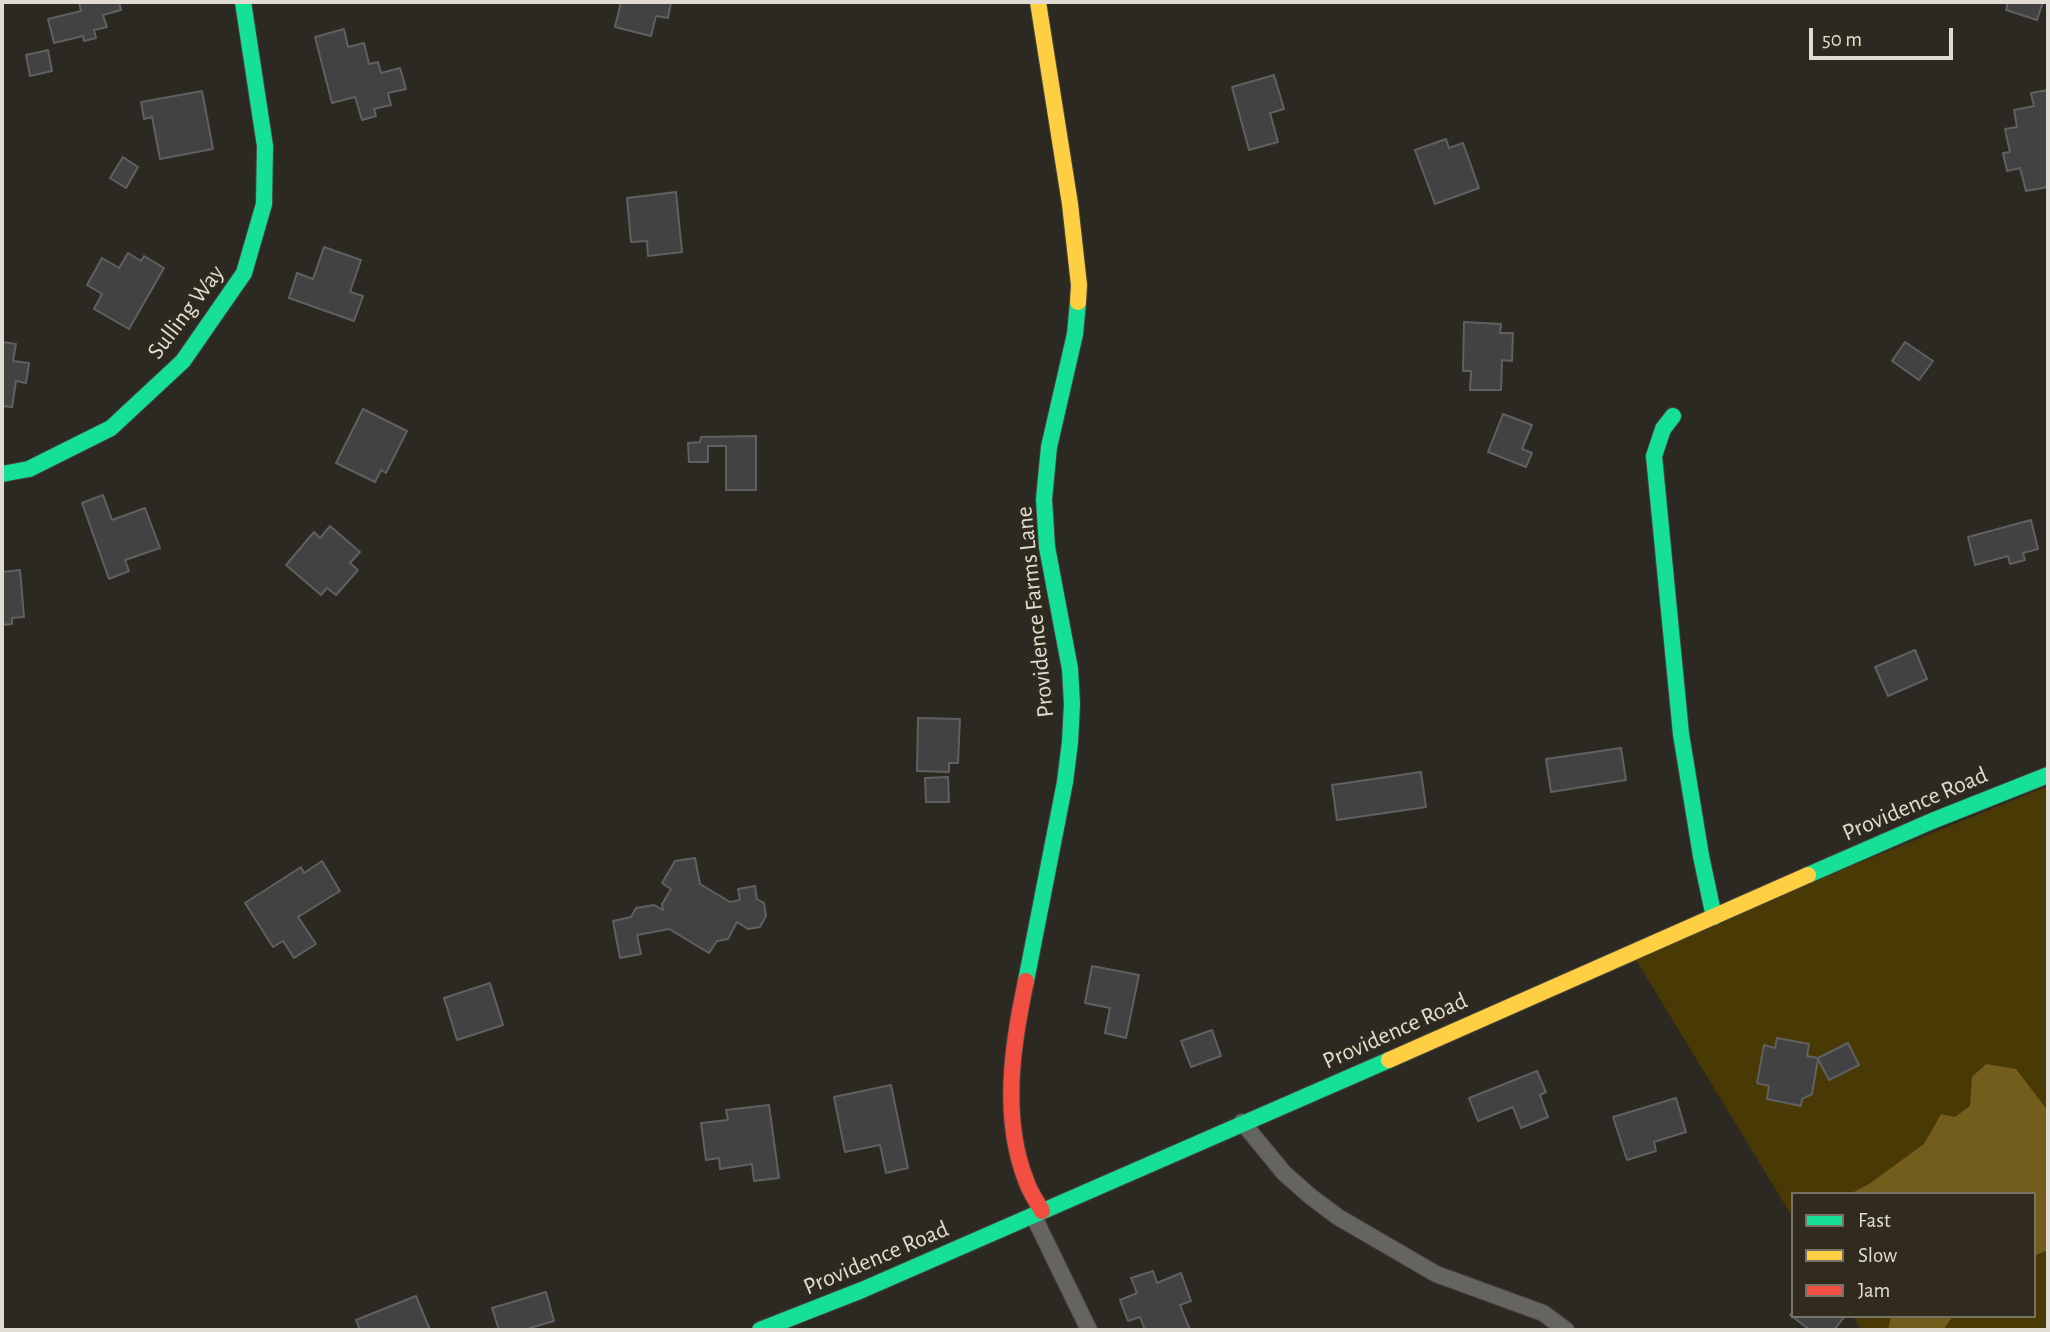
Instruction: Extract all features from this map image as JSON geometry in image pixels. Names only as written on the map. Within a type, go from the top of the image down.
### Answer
[{"type":"street","name":"Sulling Way","points":[[2,474],[29,469],[111,428],[183,361],[244,272],[264,204],[265,146],[243,2]]},
{"type":"street","name":"Providence Farms Lane","points":[[1038,2],[1070,204],[1079,285],[1075,334],[1049,447],[1044,499],[1047,547],[1070,670],[1070,742],[1065,782],[1015,1032],[1012,1063],[1013,1124],[1017,1152],[1038,1213]]},
{"type":"street","points":[[1673,416],[1667,420],[1658,437],[1654,456],[1681,734],[1714,917]]},
{"type":"street","name":"Providence Road","points":[[760,1330],[862,1290],[1882,841],[2048,775]]},
{"type":"street","points":[[1242,1122],[1284,1173],[1338,1217],[1436,1274],[1543,1313],[1566,1330]]},
{"type":"street","points":[[1038,1213],[1089,1330]]},
{"type":"shaded area","points":[[2048,786],[2048,1330],[1861,1330],[1854,1318],[2036,1318],[2036,1192],[1791,1192],[1791,1215],[1630,950],[1837,872]]},
{"type":"shaded area","points":[[1986,1064],[2016,1069],[2048,1111],[2048,1250],[2036,1255],[2036,1192],[1854,1192],[1924,1144],[1941,1114],[1955,1117],[1970,1106],[1972,1077]]},
{"type":"shaded area","points":[[1891,1318],[1952,1318],[1943,1330],[1888,1330]]},
{"type":"building","points":[[79,2],[119,2],[121,10],[103,15],[107,27],[94,30],[96,38],[84,41],[83,36],[54,43],[48,19],[81,11]]},
{"type":"building","points":[[621,2],[671,2],[668,18],[656,16],[651,36],[615,27]]},
{"type":"building","points":[[2008,2],[2043,2],[2037,20],[2006,10]]},
{"type":"building","points":[[344,29],[348,47],[364,43],[369,64],[378,62],[381,73],[400,68],[406,89],[388,93],[391,105],[374,109],[376,116],[362,120],[355,97],[332,103],[315,37]]},
{"type":"building","points":[[48,50],[52,71],[30,76],[26,55]]},
{"type":"building","points":[[1274,75],[1284,109],[1270,113],[1278,142],[1249,150],[1232,87]]},
{"type":"building","points":[[2048,90],[2048,187],[2026,191],[2020,168],[2007,171],[2003,153],[2010,152],[2005,129],[2017,127],[2014,110],[2034,106],[2031,93]]},
{"type":"building","points":[[202,91],[213,149],[160,159],[152,117],[144,119],[141,102]]},
{"type":"building","points":[[1446,139],[1449,148],[1463,143],[1479,188],[1435,204],[1415,150]]},
{"type":"building","points":[[123,157],[138,167],[126,188],[110,178]]},
{"type":"building","points":[[676,192],[682,252],[648,256],[647,241],[631,242],[627,198]]},
{"type":"building","points":[[324,247],[361,260],[350,292],[363,296],[354,321],[289,298],[297,273],[313,279]]},
{"type":"building","points":[[128,253],[141,261],[144,256],[164,268],[129,329],[94,309],[102,294],[87,285],[102,258],[119,268]]},
{"type":"building","points":[[1464,322],[1501,324],[1500,333],[1513,333],[1512,361],[1502,360],[1501,390],[1470,390],[1471,371],[1463,371]]},
{"type":"building","points":[[2,342],[16,344],[13,361],[29,363],[26,383],[16,381],[12,407],[2,406]]},
{"type":"building","points":[[1905,342],[1933,361],[1919,380],[1892,361]]},
{"type":"building","points":[[363,409],[407,431],[386,473],[381,470],[375,482],[336,463]]},
{"type":"building","points":[[1503,414],[1532,425],[1522,449],[1532,453],[1526,467],[1488,452]]},
{"type":"building","points":[[756,436],[756,490],[726,490],[726,446],[708,446],[708,462],[689,462],[688,443],[700,442],[701,437]]},
{"type":"building","points":[[103,495],[112,520],[145,508],[160,548],[125,560],[129,571],[109,579],[82,503]]},
{"type":"building","points":[[2031,520],[2038,549],[2023,553],[2025,560],[2010,564],[2008,556],[1975,565],[1968,537]]},
{"type":"building","points":[[330,526],[360,552],[350,563],[358,570],[336,595],[327,588],[321,595],[286,565],[314,532],[320,538]]},
{"type":"building","points":[[20,570],[24,617],[12,618],[12,624],[2,625],[2,572]]},
{"type":"building","points":[[1915,650],[1927,679],[1888,696],[1875,667]]},
{"type":"building","points":[[918,718],[960,719],[958,763],[949,763],[949,772],[917,771]]},
{"type":"building","points":[[1621,748],[1626,780],[1551,792],[1546,759]]},
{"type":"building","points":[[1421,772],[1426,807],[1337,820],[1332,785]]},
{"type":"building","points":[[948,777],[949,802],[926,802],[925,778]]},
{"type":"building","points":[[695,858],[700,884],[730,902],[740,900],[738,889],[755,886],[757,899],[764,903],[766,916],[760,927],[748,929],[737,922],[728,939],[717,941],[709,953],[669,929],[637,935],[641,954],[620,958],[613,921],[631,917],[636,908],[654,905],[663,910],[662,904],[671,889],[662,883],[675,861]]},
{"type":"building","points":[[322,861],[340,891],[298,917],[316,944],[294,958],[283,941],[273,947],[245,903],[301,867],[304,873]]},
{"type":"building","points":[[1092,966],[1139,975],[1126,1038],[1105,1033],[1110,1008],[1085,1003]]},
{"type":"building","points":[[490,983],[503,1025],[457,1040],[444,998]]},
{"type":"building","points":[[1212,1030],[1221,1056],[1191,1067],[1181,1041]]},
{"type":"building","points":[[1777,1038],[1809,1044],[1807,1056],[1818,1058],[1848,1043],[1859,1065],[1829,1080],[1818,1059],[1812,1094],[1802,1099],[1801,1106],[1767,1099],[1769,1086],[1757,1083],[1764,1045],[1775,1048]]},
{"type":"building","points":[[1537,1071],[1546,1092],[1540,1095],[1548,1117],[1521,1128],[1513,1107],[1478,1121],[1469,1098]]},
{"type":"building","points":[[891,1085],[908,1168],[886,1173],[880,1145],[845,1152],[834,1097]]},
{"type":"building","points":[[1676,1098],[1686,1132],[1654,1142],[1656,1151],[1627,1160],[1613,1117]]},
{"type":"building","points":[[769,1105],[779,1178],[754,1181],[752,1164],[720,1169],[719,1158],[706,1160],[701,1123],[728,1120],[726,1110]]},
{"type":"building","points":[[1153,1271],[1157,1283],[1181,1273],[1191,1301],[1180,1305],[1190,1330],[1145,1330],[1140,1317],[1128,1321],[1120,1300],[1137,1293],[1131,1278]]},
{"type":"building","points":[[546,1292],[554,1321],[523,1330],[499,1330],[492,1308]]},
{"type":"building","points":[[416,1296],[430,1330],[360,1330],[356,1320]]},
{"type":"building","points":[[1794,1318],[1843,1318],[1834,1330],[1810,1330]]},
{"type":"traffic: fast","points":[[2,474],[29,469],[111,428],[183,361],[244,273],[264,204],[265,146],[243,2]]},
{"type":"traffic: fast","points":[[1026,981],[1065,782],[1070,742],[1070,669],[1047,547],[1044,499],[1049,447],[1075,334],[1078,302]]},
{"type":"traffic: fast","points":[[1673,416],[1663,429],[1654,456],[1681,734],[1714,917]]},
{"type":"traffic: fast","points":[[1808,875],[1932,821],[2048,775]]},
{"type":"traffic: fast","points":[[760,1330],[862,1290],[1389,1060]]},
{"type":"traffic: slow","points":[[1038,2],[1070,204],[1079,285],[1078,302]]},
{"type":"traffic: slow","points":[[1389,1060],[1808,875]]},
{"type":"traffic: jam","points":[[1026,981],[1013,1057],[1012,1108],[1019,1159],[1028,1186],[1042,1211]]}]
